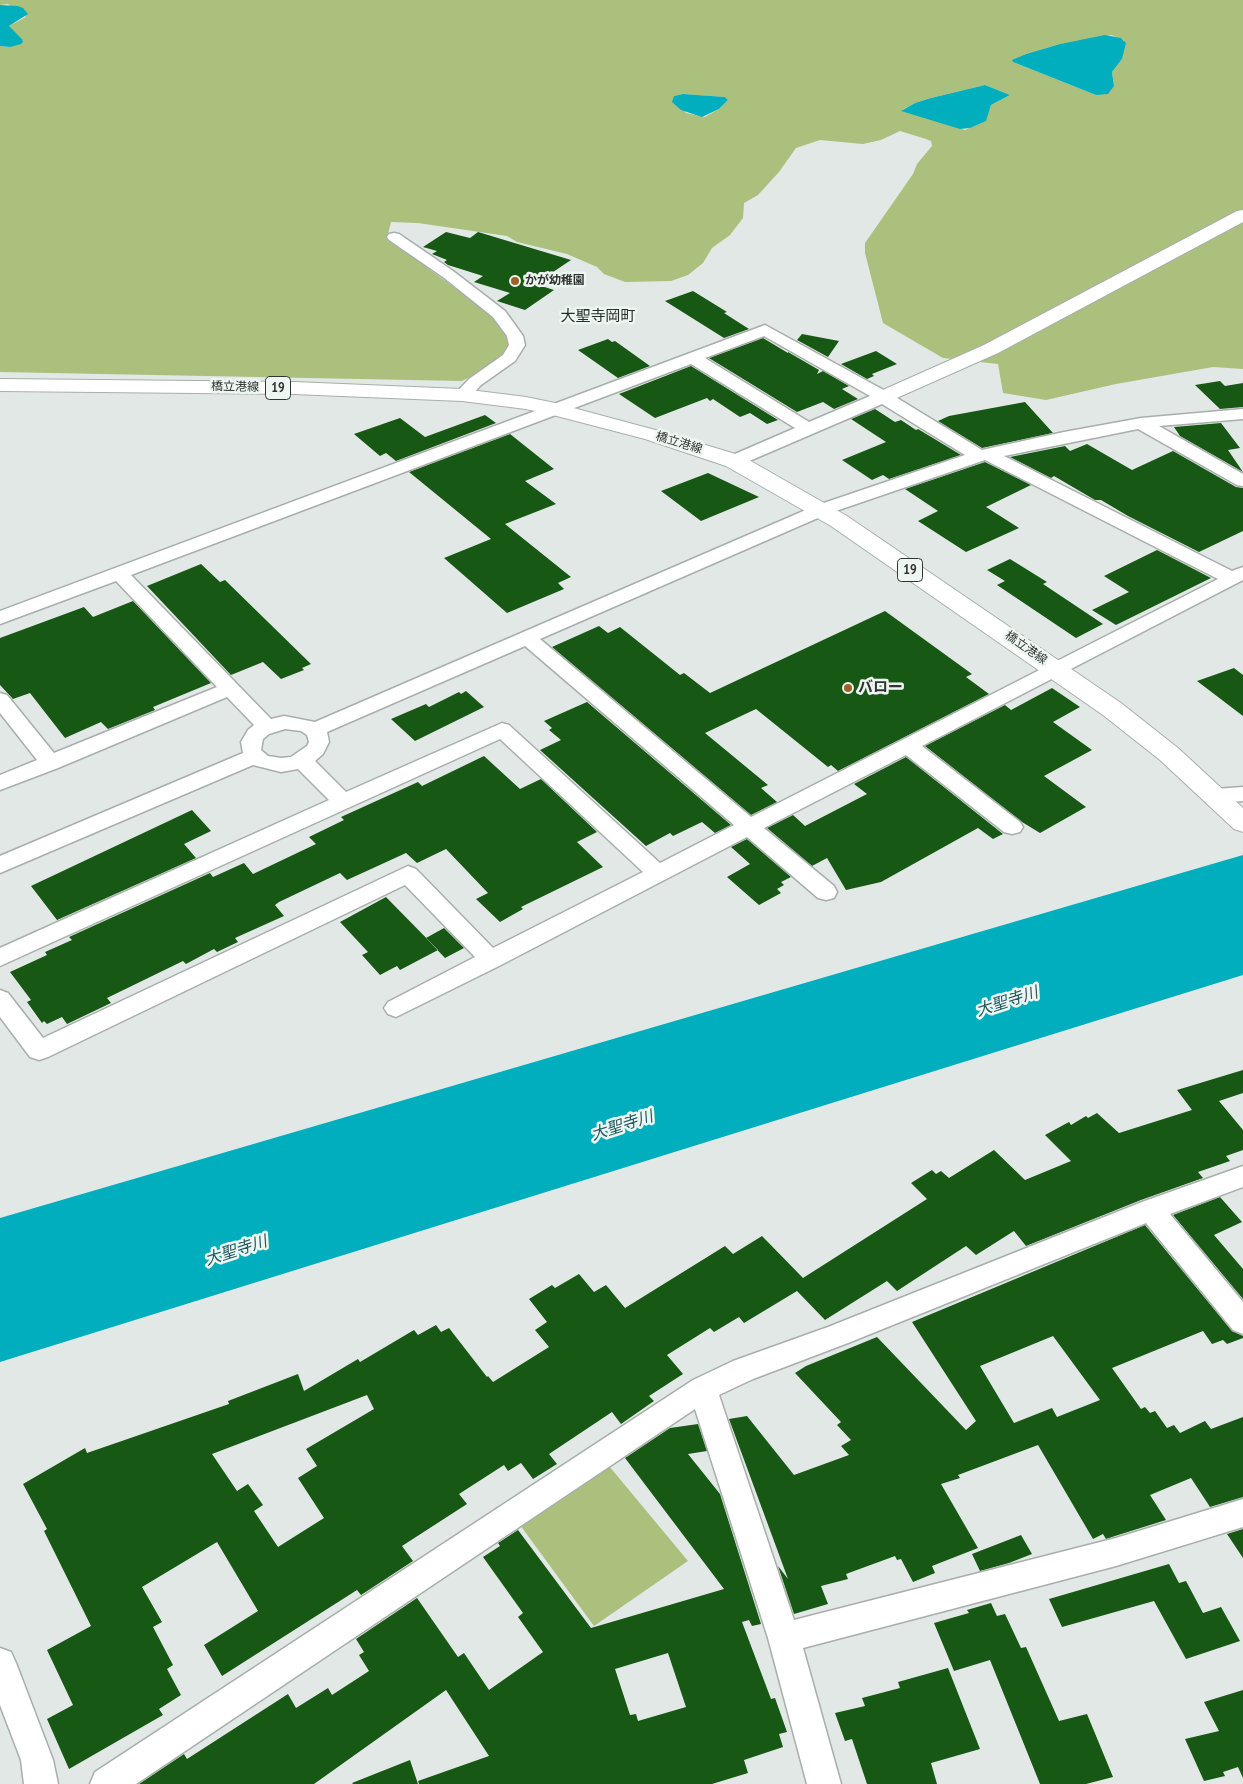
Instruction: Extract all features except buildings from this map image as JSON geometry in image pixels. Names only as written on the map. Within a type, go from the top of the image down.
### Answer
[{"type":"main road","points":[[883,397],[991,349],[1243,216]]},
{"type":"main road","name":"橋立港線","points":[[0,385],[294,388],[462,395],[555,408],[652,435],[734,461],[821,510],[1056,669],[1139,730],[1232,805]]},
{"type":"street","points":[[394,238],[448,274],[500,314],[515,336],[517,345],[509,358],[475,382],[462,395]]},
{"type":"street","points":[[0,618],[764,330],[984,456],[1238,576]]},
{"type":"street","points":[[693,358],[808,429]]},
{"type":"street","points":[[734,461],[883,397]]},
{"type":"street","points":[[314,730],[821,510],[984,456],[1064,437],[1141,423],[1243,414]]},
{"type":"street","points":[[1141,423],[1243,481]]},
{"type":"street","points":[[119,573],[267,727]]},
{"type":"street","points":[[396,1008],[1238,576]]},
{"type":"street","points":[[526,637],[826,892]]},
{"type":"street","points":[[0,783],[230,688]]},
{"type":"street","points":[[0,699],[51,762]]},
{"type":"street","points":[[284,722],[296,722],[314,730],[318,736],[316,749],[302,760],[281,765],[271,764],[255,756],[251,750],[251,742],[255,735],[267,727],[284,722]]},
{"type":"street","points":[[0,958],[502,730],[658,873]]},
{"type":"street","points":[[907,745],[1012,827]]},
{"type":"street","points":[[0,866],[255,756]]},
{"type":"street","points":[[302,760],[343,802]]},
{"type":"street","points":[[0,999],[39,1051],[408,874],[491,960]]},
{"type":"street","points":[[107,1784],[227,1703],[364,1615],[607,1451],[703,1390],[743,1370],[838,1335],[1151,1210],[1243,1176]]},
{"type":"street","points":[[1151,1210],[1243,1322]]},
{"type":"street","points":[[703,1390],[784,1638],[824,1784]]},
{"type":"street","points":[[784,1638],[1116,1552],[1243,1514]]},
{"type":"street","points":[[0,1663],[37,1760],[41,1784]]},
{"type":"green space","points":[[0,0],[1243,0],[1243,369],[1213,367],[1116,384],[1046,400],[1003,393],[998,364],[943,358],[883,323],[865,253],[865,243],[913,174],[917,164],[932,146],[931,141],[900,131],[881,140],[863,144],[820,140],[796,148],[779,172],[758,195],[744,203],[743,218],[730,235],[712,248],[703,263],[688,275],[671,281],[625,282],[604,274],[597,267],[567,254],[517,242],[507,236],[418,223],[391,222],[387,238],[486,311],[502,326],[510,348],[495,364],[462,381],[0,372],[0,46],[10,47],[22,39],[9,26],[26,17],[8,4],[0,5]],"holes":[[[1111,35],[1124,40],[1122,59],[1112,72],[1114,86],[1096,95],[1013,62],[1013,60],[1026,54],[1060,44]],[[985,85],[1010,95],[991,105],[985,121],[965,130],[902,110],[931,98]],[[683,94],[725,97],[728,100],[719,109],[705,117],[686,113],[674,96]]]},
{"type":"green space","points":[[609,1466],[688,1561],[594,1626],[520,1525]]},
{"type":"water","points":[[0,5],[18,6],[23,8],[28,14],[9,26],[22,39],[23,42],[21,44],[10,47],[0,46]]},
{"type":"water","points":[[1105,35],[1121,38],[1126,43],[1122,59],[1112,72],[1114,86],[1108,94],[1096,95],[1012,60],[1060,44]]},
{"type":"water","points":[[985,85],[1010,95],[991,105],[986,121],[970,128],[960,129],[901,111],[915,103],[931,98]]},
{"type":"water","points":[[683,94],[725,97],[728,100],[719,109],[702,117],[681,110],[672,102],[674,96]]},
{"type":"water","name":"大聖寺川","points":[[1243,855],[1243,975],[0,1362],[0,1218]]},
{"type":"place","name":"かが幼稚園","points":[[515,281]]},
{"type":"place","name":"バロー","points":[[848,688]]},
{"type":"district","name":"大聖寺岡町","points":[[598,317]]}]
